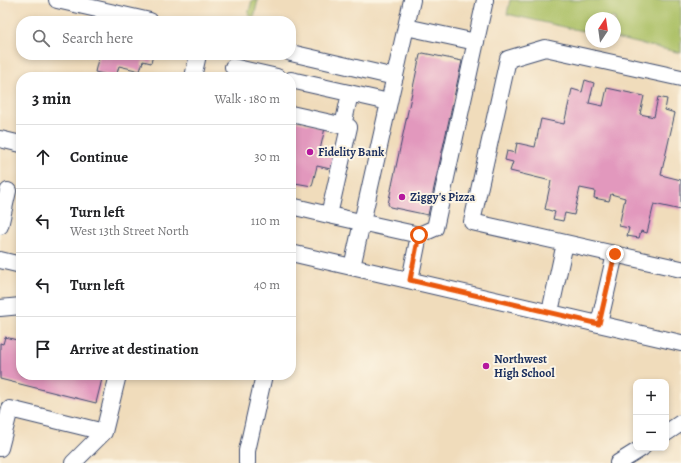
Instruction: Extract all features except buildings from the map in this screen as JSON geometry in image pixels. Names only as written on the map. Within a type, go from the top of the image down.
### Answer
[{"type":"street","points":[[57,0],[98,5],[134,16]]},
{"type":"street","points":[[352,267],[412,0]]},
{"type":"street","points":[[296,207],[419,235],[435,228],[485,0]]},
{"type":"street","points":[[406,27],[476,42]]},
{"type":"street","points":[[681,78],[546,48],[508,59],[472,222],[681,269]]},
{"type":"street","points":[[296,54],[395,77]]},
{"type":"street","points":[[194,72],[197,60]]},
{"type":"street","points":[[233,66],[257,72]]},
{"type":"street","points":[[296,81],[390,102]]},
{"type":"street","points":[[342,126],[350,93]]},
{"type":"street","points":[[296,115],[349,127],[329,215]]},
{"type":"street","points":[[0,139],[16,143]]},
{"type":"street","points":[[0,226],[10,191]]},
{"type":"street","points":[[410,280],[419,235]]},
{"type":"street","points":[[550,312],[565,243]]},
{"type":"street","points":[[599,324],[615,254]]},
{"type":"street","points":[[296,257],[352,267],[681,343]]},
{"type":"street","points":[[0,260],[16,264]]},
{"type":"street","points":[[0,308],[16,306]]},
{"type":"street","points":[[74,463],[104,432],[117,380]]},
{"type":"street","points":[[248,463],[248,451],[263,380]]},
{"type":"street","points":[[0,448],[10,409],[104,432]]},
{"type":"street","points":[[669,431],[681,423]]},
{"type":"street","points":[[618,463],[637,451]]},
{"type":"green space","points":[[252,0],[258,0],[254,16],[248,15]]},
{"type":"green space","points":[[510,0],[681,0],[681,53],[621,39],[621,12],[585,12],[585,32],[507,14]]},
{"type":"place","name":"Fidelity Bank","points":[[310,152]]},
{"type":"place","name":"Ziggy's Pizza","points":[[402,197]]},
{"type":"place","name":"Northwest High School","points":[[486,366]]},
{"type":"route","points":[[419,235],[410,280],[599,324],[615,254]]}]
